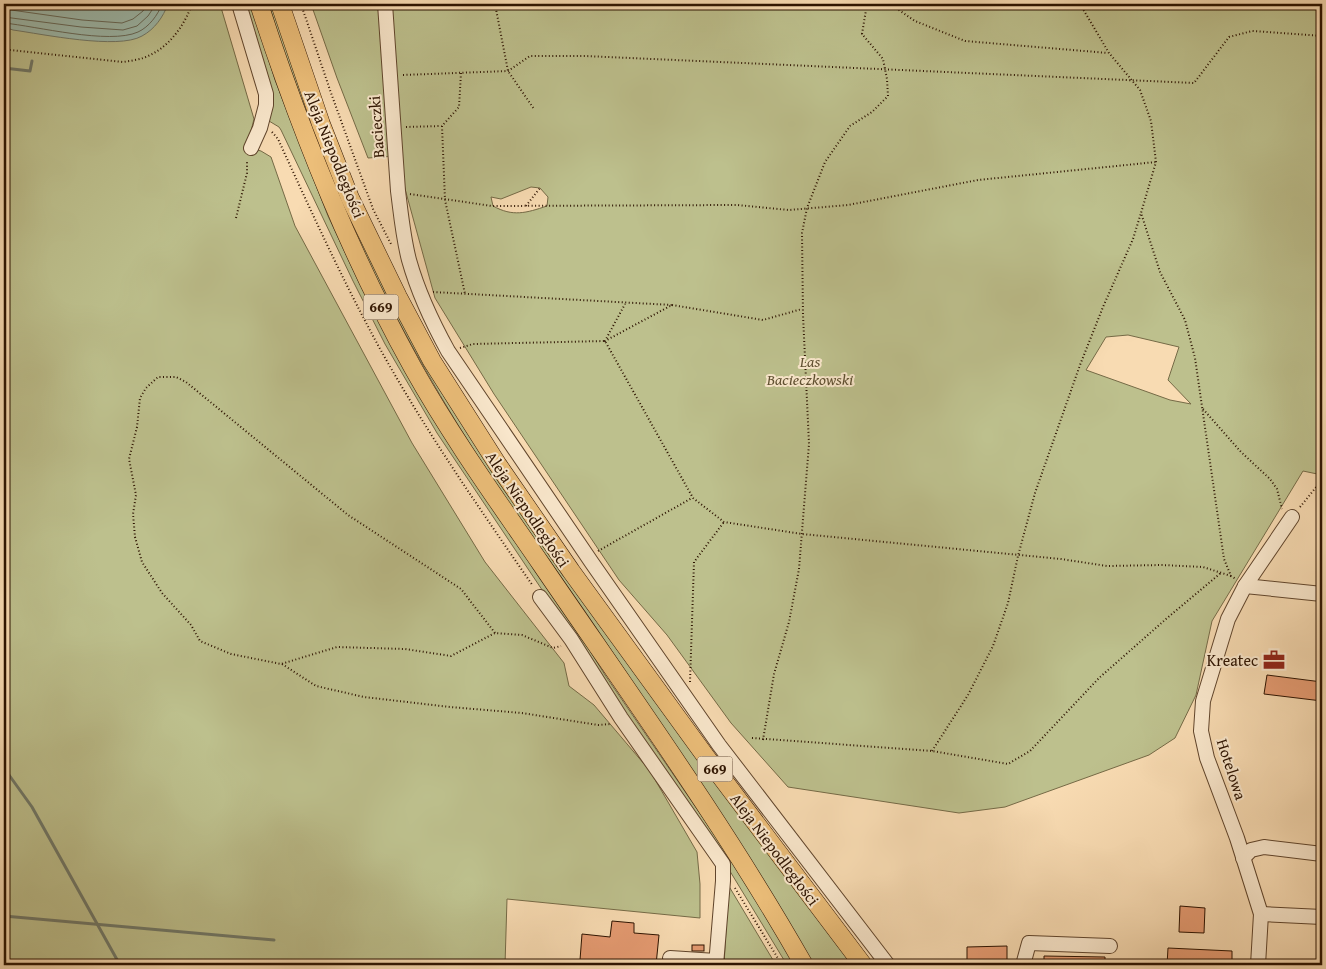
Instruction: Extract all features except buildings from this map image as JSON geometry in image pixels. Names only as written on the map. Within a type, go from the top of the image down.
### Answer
[{"type":"main road","name":"Aleja Niepodległości","points":[[259,4],[302,130],[332,205],[380,305],[415,370],[480,475],[663,740],[776,916],[804,965]]},
{"type":"main road","name":"Aleja Niepodległości","points":[[280,4],[321,124],[350,198],[398,297],[432,361],[498,465],[571,571],[706,757],[863,965]]},
{"type":"street","points":[[239,4],[266,94],[266,105],[260,128],[251,146]]},
{"type":"street","name":"Bacieczki","points":[[386,4],[398,191],[406,248],[422,298],[448,351],[592,563],[724,752],[888,965]]},
{"type":"street","name":"Hotelowa","points":[[1258,965],[1261,914],[1207,758],[1202,731],[1203,701],[1228,619],[1245,586],[1292,517]]},
{"type":"street","points":[[1245,586],[1322,594]]},
{"type":"street","points":[[540,597],[571,639],[621,718],[720,858],[724,869],[716,963],[670,958]]},
{"type":"street","points":[[1243,858],[1251,850],[1264,847],[1322,854]]},
{"type":"street","points":[[1261,914],[1322,917]]},
{"type":"street","points":[[1023,965],[1029,943],[1110,946]]},
{"type":"path","points":[[4,46],[10,50],[123,62],[142,59],[159,51],[174,36],[188,15],[192,4]]},
{"type":"path","points":[[301,4],[373,209],[390,244],[396,248],[406,248]]},
{"type":"path","points":[[495,4],[508,71],[534,109]]},
{"type":"path","points":[[763,740],[774,674],[789,622],[798,578],[802,534],[809,444],[802,234],[807,208],[825,162],[850,126],[872,112],[888,96],[883,59],[862,34],[867,4]]},
{"type":"path","points":[[890,4],[915,21],[965,41],[1109,53]]},
{"type":"path","points":[[932,751],[968,694],[993,646],[1008,603],[1035,493],[1080,365],[1133,240],[1156,162],[1151,120],[1140,90],[1109,53],[1080,4]]},
{"type":"path","points":[[395,76],[508,71],[530,56],[575,56],[1194,83],[1229,37],[1252,31],[1322,36]]},
{"type":"path","points":[[461,73],[458,107],[442,126],[445,200],[465,294]]},
{"type":"path","points":[[394,127],[442,126]]},
{"type":"path","points":[[236,218],[247,173],[246,147],[251,146]]},
{"type":"path","points":[[398,191],[492,206],[737,205],[789,210],[848,205],[978,180],[1156,162]]},
{"type":"path","points":[[526,206],[540,188]]},
{"type":"path","points":[[1141,213],[1160,272],[1185,320],[1195,358],[1224,558],[1231,576]]},
{"type":"path","points":[[433,292],[625,304],[672,305],[763,320],[803,309]]},
{"type":"path","points":[[604,341],[625,304]]},
{"type":"path","points":[[473,344],[604,341],[672,305]]},
{"type":"path","points":[[604,341],[693,498],[724,522],[802,534],[1061,559],[1108,566],[1162,565],[1203,567],[1231,576],[1245,586]]},
{"type":"path","points":[[495,634],[461,589],[348,516],[186,382],[176,377],[158,377],[146,388],[140,398],[137,426],[129,459],[136,495],[134,514],[135,536],[142,562],[162,593],[191,625],[200,641],[231,654],[281,664],[316,686],[364,697],[522,713],[598,725],[612,723],[621,718]]},
{"type":"path","points":[[1203,409],[1241,452],[1270,479],[1277,489],[1282,511],[1281,532]]},
{"type":"path","points":[[1292,517],[1322,480]]},
{"type":"path","points":[[594,554],[693,498]]},
{"type":"path","points":[[690,690],[694,562],[724,522]]},
{"type":"path","points":[[752,738],[932,751],[1008,764],[1030,750],[1099,678],[1222,572]]},
{"type":"path","points":[[281,664],[337,647],[405,649],[451,656],[495,634],[522,635],[548,647]]},
{"type":"path","points":[[724,869],[782,965]]},
{"type":"green space","points":[[4,4],[220,4],[254,119],[247,147],[261,151],[271,157],[295,226],[412,443],[485,562],[564,663],[569,686],[594,705],[650,771],[697,852],[700,884],[700,918],[507,899],[505,965],[4,965]]},
{"type":"green space","points":[[243,4],[252,4],[275,80],[328,216],[390,343],[605,675],[732,860],[795,965],[787,965],[725,863],[437,433],[385,344],[281,130],[269,121]]},
{"type":"green space","points":[[269,4],[274,4],[408,332],[855,965],[812,965],[658,721],[455,420],[398,321],[348,218],[304,113]]},
{"type":"green space","name":"Las Bacieczkowski","points":[[311,4],[1322,4],[1322,475],[1303,471],[1212,621],[1196,695],[1175,738],[1149,755],[1005,807],[959,813],[788,787],[731,723],[667,635],[619,580],[494,394],[435,298],[396,156],[368,158]],"holes":[[[531,187],[540,188],[548,197],[547,206],[520,213],[507,212],[493,206],[491,197],[501,199]],[[1128,335],[1179,347],[1168,380],[1191,404],[1170,400],[1086,370],[1106,337]]]},
{"type":"green space","points":[[727,883],[776,965],[724,965]]},
{"type":"water","points":[[4,4],[168,4],[158,22],[147,33],[131,40],[116,42],[79,40],[4,27]]},
{"type":"waterway","points":[[4,68],[30,71],[32,61]]},
{"type":"waterway","points":[[4,768],[32,807],[120,965]]},
{"type":"waterway","points":[[4,916],[274,940]]},
{"type":"place","name":"Kreatec","points":[[1274,660]]}]
